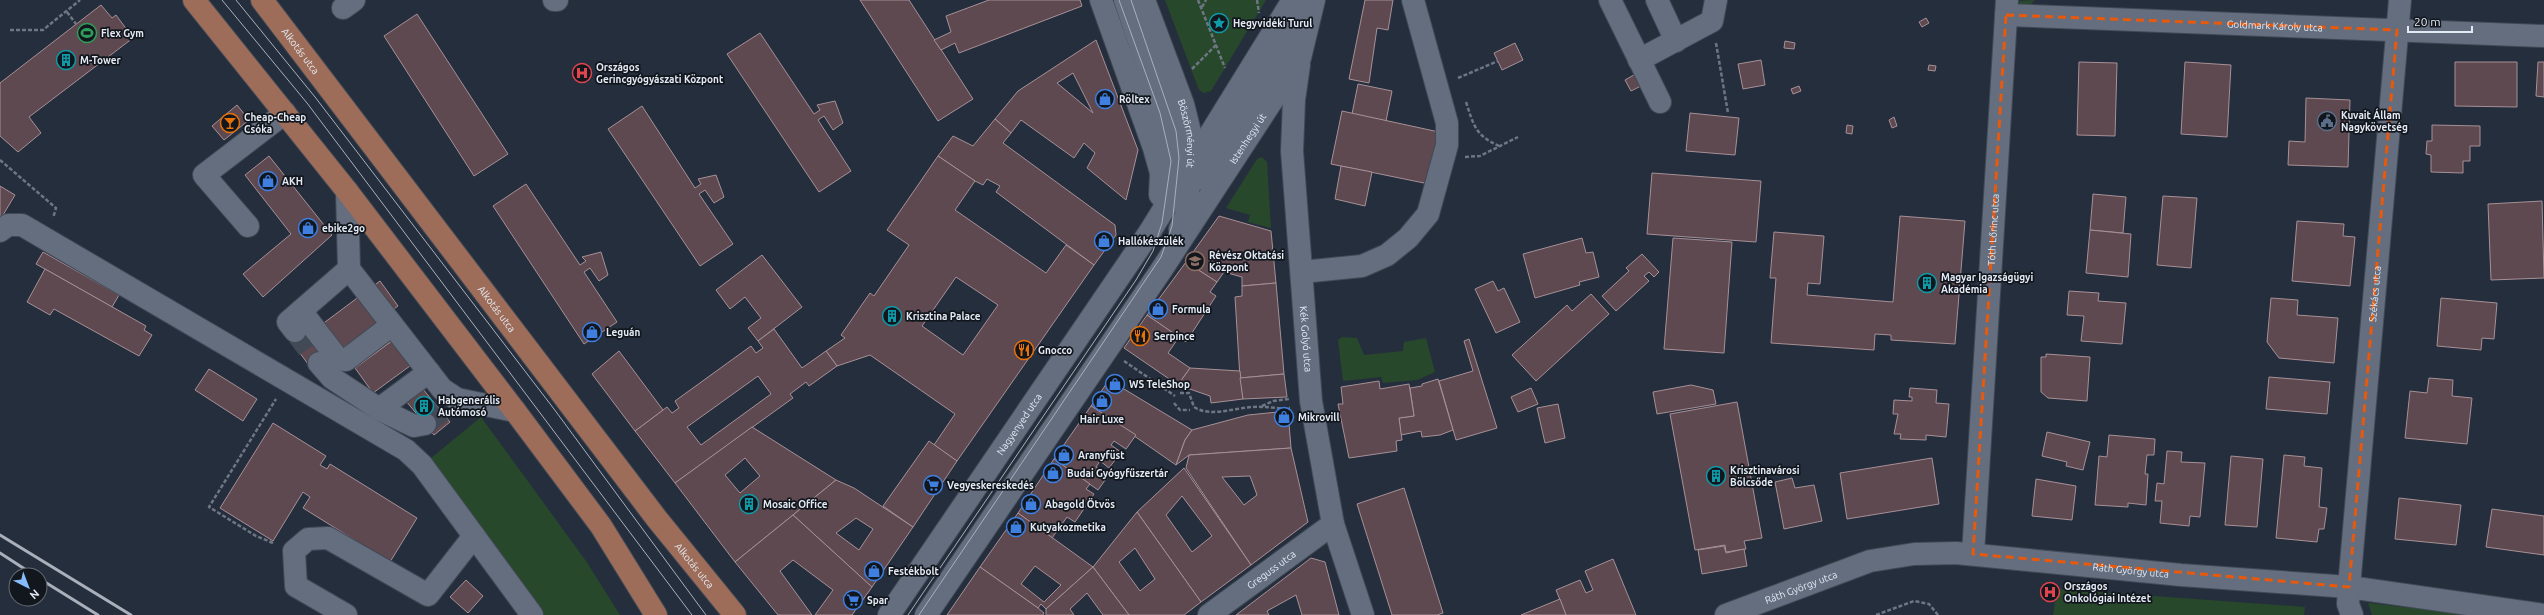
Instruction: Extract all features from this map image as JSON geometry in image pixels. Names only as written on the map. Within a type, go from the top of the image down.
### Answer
[{"type":"main road","points":[[194,0],[347,190],[515,411],[601,526],[656,615]]},
{"type":"main road","name":"Alkotás utca","points":[[262,0],[657,520],[735,615]]},
{"type":"street","points":[[914,615],[1153,261],[1158,228],[1161,173],[1154,148],[1101,0]]},
{"type":"street","points":[[1125,0],[1171,135],[1180,192]]},
{"type":"street","name":"Böszörményi út","points":[[1144,0],[1183,104],[1191,136],[1191,162],[1180,192],[1186,215],[1162,269]]},
{"type":"street","points":[[1191,162],[1293,0]]},
{"type":"street","points":[[1158,228],[1180,192],[1242,118],[1288,41],[1302,0]]},
{"type":"street","name":"Istenhegyi út","points":[[1162,269],[1300,58],[1314,0]]},
{"type":"street","points":[[1302,272],[1362,266],[1387,255],[1408,238],[1428,214],[1445,154],[1447,123],[1414,0]]},
{"type":"street","points":[[1610,0],[1660,102]]},
{"type":"street","points":[[1656,0],[1676,41]]},
{"type":"street","points":[[1639,60],[1712,21],[1716,0]]},
{"type":"street","name":"Székács utca","points":[[2352,615],[2348,604],[2349,587],[2400,0]]},
{"type":"street","name":"Goldmark Károly utca","points":[[2007,8],[2047,8],[2397,30],[2544,36]]},
{"type":"street","name":"Tóth Lőrinc utca","points":[[1973,554],[2007,8]]},
{"type":"street","name":"Kék Golyó utca","points":[[1300,58],[1294,100],[1292,151],[1311,401],[1333,524],[1363,615]]},
{"type":"street","points":[[1183,104],[1196,118],[1209,118],[1224,111]]},
{"type":"street","points":[[248,226],[204,175],[286,113]]},
{"type":"street","points":[[347,190],[349,269],[442,389],[441,411]]},
{"type":"street","points":[[0,231],[8,225],[22,225],[406,450],[422,465],[532,615]]},
{"type":"street","name":"Nagyenyed utca","points":[[888,615],[1158,228]]},
{"type":"street","points":[[295,332],[288,322],[349,269]]},
{"type":"street","points":[[926,615],[1162,269]]},
{"type":"street","points":[[301,311],[338,359],[346,360],[392,325]]},
{"type":"street","points":[[319,362],[332,378],[379,409],[414,426],[441,411],[515,411]]},
{"type":"street","points":[[379,409],[429,372]]},
{"type":"street","name":"Greguss utca","points":[[1209,615],[1333,524]]},
{"type":"street","points":[[346,615],[296,586],[294,551],[308,539],[328,538],[428,595],[474,536]]},
{"type":"street","name":"Ráth György utca","points":[[1726,615],[1870,561],[1914,554],[1973,554],[2182,575],[2349,587],[2544,615]]},
{"type":"path","points":[[10,30],[43,30],[80,0]]},
{"type":"path","points":[[1198,0],[1227,74]]},
{"type":"path","points":[[1202,8],[1206,0]]},
{"type":"path","points":[[1257,0],[1259,20]]},
{"type":"path","points":[[67,12],[76,24]]},
{"type":"path","points":[[1712,21],[1728,114]]},
{"type":"path","points":[[1188,73],[1216,45]]},
{"type":"path","points":[[1437,88],[1498,61]]},
{"type":"path","points":[[1458,78],[1460,86]]},
{"type":"path","points":[[1465,100],[1475,129],[1483,139],[1499,146]]},
{"type":"path","points":[[1445,154],[1462,158],[1480,156],[1518,137]]},
{"type":"path","points":[[0,160],[56,208],[53,219]]},
{"type":"path","points":[[1107,350],[1175,396]]},
{"type":"path","points":[[288,380],[209,507],[256,536],[294,551]]},
{"type":"path","points":[[1180,393],[1189,394],[1194,407],[1205,412],[1261,407],[1275,409],[1292,408]]},
{"type":"path","points":[[1261,407],[1273,401],[1292,398]]},
{"type":"path","points":[[1174,403],[1180,410],[1190,410]]},
{"type":"path","points":[[1876,615],[1914,601],[1929,604],[1938,615]]},
{"type":"highlighted area","points":[[2006,15],[2397,30],[2349,587],[1973,554]]},
{"type":"green space","points":[[1165,0],[1266,0],[1211,91],[1204,93],[1199,90]]},
{"type":"green space","points":[[2035,0],[2028,7],[2020,7],[2017,1]]},
{"type":"green space","points":[[1262,157],[1267,162],[1271,228],[1248,222],[1250,215],[1226,208],[1257,159]]},
{"type":"green space","points":[[1342,337],[1357,338],[1364,355],[1403,351],[1404,342],[1426,338],[1435,372],[1417,380],[1383,383],[1381,377],[1343,381],[1338,340]]},
{"type":"green space","points":[[481,417],[586,561],[620,615],[543,615],[431,458]]},
{"type":"green space","points":[[2057,589],[2305,607],[2304,615],[2053,615]]},
{"type":"green space","points":[[2368,603],[2473,615],[2372,615]]},
{"type":"building","points":[[860,0],[909,0],[973,99],[938,121]]},
{"type":"building","points":[[989,0],[1080,0],[1082,6],[959,53],[955,43],[941,50],[934,40],[951,32],[946,16]]},
{"type":"building","points":[[1365,0],[1393,0],[1388,30],[1377,28],[1369,83],[1349,79]]},
{"type":"building","name":"M-Tower","points":[[101,5],[112,18],[116,15],[133,38],[29,117],[41,133],[18,152],[0,136],[0,83]]},
{"type":"building","points":[[417,14],[508,154],[474,176],[384,36]]},
{"type":"building","points":[[1926,18],[1929,23],[1922,27],[1919,22]]},
{"type":"building","points":[[760,33],[814,114],[820,110],[817,105],[835,101],[843,123],[833,130],[824,116],[818,120],[851,171],[819,192],[727,54]]},
{"type":"building","points":[[1096,40],[1138,150],[1126,200],[1087,168],[1095,153],[1084,143],[1074,158],[1021,120],[1011,133],[995,119],[1018,91]],"holes":[[[1073,73],[1093,113],[1057,83]]]},
{"type":"building","points":[[1785,41],[1795,43],[1794,49],[1784,48]]},
{"type":"building","points":[[1515,43],[1523,60],[1502,70],[1494,53]]},
{"type":"building","points":[[1761,60],[1765,85],[1743,89],[1738,64]]},
{"type":"building","points":[[2079,62],[2117,63],[2115,136],[2077,135]]},
{"type":"building","points":[[2185,62],[2231,65],[2227,137],[2181,134]]},
{"type":"building","points":[[2455,62],[2517,62],[2517,107],[2455,106]]},
{"type":"building","points":[[2538,62],[2544,62],[2544,97],[2536,96]]},
{"type":"building","points":[[1929,65],[1936,66],[1935,71],[1928,70]]},
{"type":"building","points":[[1639,72],[1645,84],[1631,91],[1625,80]]},
{"type":"building","points":[[1358,84],[1392,91],[1386,121],[1352,114]]},
{"type":"building","points":[[1799,86],[1801,91],[1793,94],[1791,89]]},
{"type":"building","name":"Kuvait Állam Nagykövetség","points":[[2306,98],[2350,100],[2348,167],[2288,165],[2289,141],[2305,142]]},
{"type":"building","name":"Cheap-Cheap Csóka","points":[[237,105],[249,120],[224,140],[212,126]]},
{"type":"building","points":[[642,106],[695,188],[701,184],[698,179],[716,175],[724,197],[714,203],[705,190],[699,194],[733,244],[700,266],[608,129]]},
{"type":"building","points":[[1342,111],[1439,132],[1429,184],[1331,164]]},
{"type":"building","points":[[1690,113],[1739,118],[1735,155],[1686,151]]},
{"type":"building","points":[[1894,117],[1897,126],[1892,128],[1889,120]]},
{"type":"building","points":[[995,119],[1011,133],[1003,143],[1115,225],[1116,235],[1094,265],[996,192],[1000,186],[987,179],[983,185],[938,156],[953,136],[973,146]]},
{"type":"building","points":[[1847,125],[1853,126],[1852,134],[1846,133]]},
{"type":"building","points":[[2432,125],[2480,126],[2480,146],[2470,146],[2470,161],[2463,161],[2463,173],[2431,172],[2431,155],[2426,154],[2427,141],[2432,141]]},
{"type":"building","points":[[269,156],[332,235],[263,297],[243,274],[291,234],[245,175]]},
{"type":"building","name":"Krisztina Palace","points":[[938,156],[975,181],[955,210],[1046,273],[1066,245],[1094,265],[957,461],[934,445],[955,414],[870,355],[837,366],[826,351],[845,338],[841,335],[870,293],[874,296],[909,245],[887,230]],"holes":[[[956,277],[998,305],[963,355],[922,326]]]},
{"type":"building","points":[[1341,166],[1372,172],[1365,206],[1335,199]]},
{"type":"building","points":[[1652,173],[1761,181],[1756,242],[1647,234]]},
{"type":"building","points":[[526,184],[580,265],[586,261],[582,257],[601,252],[608,275],[599,281],[590,268],[584,272],[617,322],[584,344],[493,206]]},
{"type":"building","points":[[0,186],[15,195],[0,220]]},
{"type":"building","points":[[2093,194],[2126,197],[2123,233],[2090,230]]},
{"type":"building","points":[[2163,196],[2197,198],[2191,268],[2157,265]]},
{"type":"building","points":[[2542,201],[2544,278],[2491,280],[2488,204]]},
{"type":"building","points":[[1219,216],[1271,231],[1276,283],[1242,286],[1242,277],[1224,272],[1217,282],[1186,262]]},
{"type":"building","name":"Magyar Igazságügyi Akadémia","points":[[1900,216],[1965,221],[1955,344],[1891,340],[1891,335],[1875,334],[1874,350],[1771,343],[1776,278],[1770,278],[1774,232],[1824,236],[1820,284],[1808,283],[1807,295],[1893,302]]},
{"type":"building","points":[[2297,221],[2344,224],[2343,236],[2355,237],[2350,286],[2292,281]]},
{"type":"building","points":[[2090,230],[2131,234],[2128,277],[2086,273]]},
{"type":"building","points":[[1582,238],[1586,253],[1593,252],[1599,277],[1579,282],[1580,285],[1535,298],[1523,254]]},
{"type":"building","points":[[1673,238],[1732,242],[1724,353],[1664,349]]},
{"type":"building","points":[[43,252],[119,295],[112,307],[36,264]]},
{"type":"building","points":[[1642,254],[1659,272],[1654,277],[1649,272],[1644,276],[1649,281],[1616,311],[1602,296],[1629,271],[1626,268]]},
{"type":"building","points":[[762,255],[802,307],[758,341],[748,328],[761,318],[745,297],[730,309],[716,290]]},
{"type":"building","points":[[1186,262],[1217,282],[1210,292],[1216,296],[1186,342],[1147,315]]},
{"type":"building","points":[[45,269],[146,326],[144,330],[152,335],[139,356],[54,309],[50,315],[27,302]]},
{"type":"building","points":[[380,281],[398,306],[381,318],[396,338],[363,362],[350,343],[327,359],[309,334]]},
{"type":"building","points":[[1493,281],[1498,291],[1504,288],[1520,322],[1496,333],[1475,289]]},
{"type":"building","points":[[1276,283],[1284,374],[1240,378],[1235,297],[1242,296],[1242,286]]},
{"type":"building","points":[[2069,291],[2099,293],[2098,301],[2126,303],[2122,344],[2081,341],[2084,316],[2067,315]]},
{"type":"building","points":[[1591,294],[1609,314],[1536,381],[1512,355],[1567,305],[1572,311]]},
{"type":"building","points":[[2271,298],[2298,300],[2297,315],[2338,318],[2334,363],[2279,358],[2267,342]]},
{"type":"building","points":[[2441,298],[2497,303],[2494,339],[2482,338],[2481,350],[2437,346]]},
{"type":"building","points":[[1147,315],[1179,337],[1168,353],[1190,368],[1178,385],[1124,348]]},
{"type":"building","points":[[302,326],[326,357],[311,368],[288,337]]},
{"type":"building","points":[[774,329],[802,368],[826,351],[837,366],[809,386],[806,382],[790,394],[793,398],[675,483],[635,431],[667,407],[672,413],[679,408],[675,401],[751,346],[756,353],[763,348],[758,341]],"holes":[[[758,376],[771,394],[701,445],[687,427]]]},
{"type":"building","points":[[396,338],[414,363],[373,393],[355,368]]},
{"type":"building","points":[[1469,339],[1497,428],[1456,440],[1439,381],[1473,371],[1464,341]]},
{"type":"building","points":[[619,351],[663,410],[635,431],[592,374]]},
{"type":"building","points":[[2046,354],[2090,357],[2087,401],[2048,398],[2041,392],[2041,357],[2046,357]]},
{"type":"building","points":[[1190,368],[1240,371],[1243,399],[1211,403],[1210,396],[1178,385]]},
{"type":"building","points":[[209,369],[257,399],[243,421],[195,390]]},
{"type":"building","points":[[1284,374],[1287,397],[1243,399],[1240,378]]},
{"type":"building","points":[[2269,377],[2330,382],[2327,414],[2266,409]]},
{"type":"building","points":[[2429,378],[2453,380],[2452,396],[2472,398],[2467,444],[2405,438],[2410,391],[2427,393]]},
{"type":"building","points":[[1438,379],[1453,430],[1440,435],[1422,437],[1421,431],[1401,435],[1399,418],[1414,416],[1410,388],[1422,386],[1422,384]]},
{"type":"building","points":[[1109,380],[1192,430],[1185,440],[1176,465],[1091,406]]},
{"type":"building","points":[[1379,381],[1380,389],[1409,384],[1414,416],[1399,418],[1402,440],[1396,441],[1397,451],[1349,458],[1338,404],[1343,404],[1341,387]]},
{"type":"building","points":[[1691,385],[1713,390],[1716,404],[1657,414],[1653,392]]},
{"type":"building","name":"Habgenerális Autómosó","points":[[422,388],[450,422],[434,435],[406,401]]},
{"type":"building","points":[[1531,388],[1538,404],[1518,412],[1511,397]]},
{"type":"building","points":[[1910,388],[1937,390],[1936,403],[1949,404],[1946,437],[1926,435],[1926,440],[1900,439],[1901,434],[1894,434],[1898,414],[1893,414],[1894,400],[1912,401],[1912,397],[1909,397]]},
{"type":"building","name":"Krisztinavárosi Bölcsőde","points":[[1737,402],[1762,538],[1744,541],[1746,549],[1726,552],[1725,545],[1695,550],[1670,414]]},
{"type":"building","points":[[1558,404],[1565,438],[1545,443],[1537,408]]},
{"type":"building","points":[[1091,406],[1136,435],[1126,449],[1114,441],[1111,445],[1121,452],[1109,468],[1100,461],[1096,467],[1108,476],[1098,490],[1054,459]]},
{"type":"building","points":[[1288,411],[1291,448],[1189,455],[1176,465],[1185,440],[1192,430],[1248,415]]},
{"type":"building","points":[[273,423],[326,456],[320,465],[327,469],[330,464],[417,518],[390,562],[303,508],[310,497],[303,492],[273,541],[220,508]]},
{"type":"building","name":"Mosaic Office","points":[[752,427],[836,480],[735,562],[675,483]],"holes":[[[745,458],[760,476],[740,493],[725,475]]]},
{"type":"building","points":[[2047,432],[2090,442],[2083,470],[2066,466],[2067,462],[2042,456]]},
{"type":"building","points":[[2109,435],[2155,439],[2154,455],[2147,455],[2145,474],[2148,474],[2146,505],[2128,503],[2128,507],[2095,505],[2099,456],[2107,457]]},
{"type":"building","points":[[929,441],[957,461],[913,527],[883,506]]},
{"type":"building","points":[[1291,448],[1308,522],[1251,565],[1186,468],[1189,455]],"holes":[[[1250,476],[1257,495],[1244,505],[1222,477]]]},
{"type":"building","points":[[2167,451],[2182,452],[2181,462],[2205,463],[2200,517],[2190,516],[2189,526],[2160,523],[2162,501],[2155,501],[2157,483],[2164,484]]},
{"type":"building","points":[[2284,455],[2305,457],[2304,466],[2322,468],[2319,507],[2327,508],[2324,529],[2319,529],[2317,542],[2276,538]]},
{"type":"building","points":[[2231,456],[2263,459],[2257,527],[2225,525]]},
{"type":"building","points":[[1932,458],[1939,504],[1847,519],[1840,473]]},
{"type":"building","points":[[1054,459],[1090,484],[1086,489],[1094,494],[1075,522],[1067,517],[1052,538],[1018,513]]},
{"type":"building","points":[[1184,468],[1251,565],[1201,602],[1137,512]],"holes":[[[1182,496],[1212,536],[1192,552],[1166,515]]]},
{"type":"building","points":[[1792,478],[1795,488],[1814,485],[1822,521],[1784,529],[1775,482]]},
{"type":"building","points":[[2036,479],[2076,486],[2072,520],[2032,516]]},
{"type":"building","points":[[836,480],[854,488],[913,527],[872,587],[793,515]],"holes":[[[856,518],[873,529],[859,550],[836,533]]]},
{"type":"building","points":[[1404,488],[1443,613],[1437,615],[1392,615],[1357,504]]},
{"type":"building","points":[[2399,498],[2461,505],[2456,545],[2395,539]]},
{"type":"building","points":[[2492,509],[2544,516],[2544,555],[2486,547]]},
{"type":"building","points":[[1137,512],[1201,602],[1184,615],[1129,615],[1093,567]],"holes":[[[1135,548],[1155,579],[1140,591],[1119,562]]]},
{"type":"building","points":[[1018,513],[1093,567],[1046,609],[1041,604],[1038,608],[980,567]],"holes":[[[1035,566],[1061,585],[1044,602],[1021,584]]]},
{"type":"building","points":[[793,515],[872,587],[852,615],[815,615],[833,590],[793,560],[780,571],[812,615],[778,615],[735,562]]},
{"type":"building","points":[[1724,546],[1726,553],[1744,549],[1747,566],[1702,574],[1698,550]]},
{"type":"building","points":[[1311,558],[1325,562],[1339,615],[1302,615],[1296,595],[1267,611],[1269,615],[1236,615]]},
{"type":"building","points":[[1613,559],[1636,615],[1566,615],[1556,590],[1580,580],[1586,593],[1593,590],[1585,571]]},
{"type":"building","points":[[980,567],[1038,608],[1044,613],[1043,615],[947,615]]},
{"type":"building","points":[[1093,567],[1129,615],[1103,615],[1087,593],[1070,609],[1074,615],[1046,615],[1046,609]]},
{"type":"building","points":[[466,580],[483,596],[468,613],[450,597]]},
{"type":"building","points":[[1560,599],[1566,615],[1521,615]]},
{"type":"tunnel","points":[[295,331],[319,363]]},
{"type":"tunnel","points":[[425,424],[441,411]]},
{"type":"tram line","points":[[222,0],[307,103],[692,615]]},
{"type":"tram line","points":[[236,0],[315,97],[554,409],[706,615]]},
{"type":"tram line","points":[[908,615],[1136,280],[1153,251],[1162,223],[1171,161],[1160,113],[1119,0]]},
{"type":"tram line","points":[[919,615],[1161,257],[1172,226],[1179,158],[1176,131],[1131,0]]},
{"type":"railway","points":[[0,535],[131,615]]},
{"type":"railway","points":[[0,553],[22,567]]},
{"type":"railway","points":[[48,584],[98,615]]},
{"type":"place","name":"Hegyvidéki Turul","points":[[1219,23]]},
{"type":"place","name":"Flex Gym","points":[[87,33]]},
{"type":"place","name":"M-Tower","points":[[66,60]]},
{"type":"place","name":"Országos Gerincgyógyászati Központ","points":[[582,73]]},
{"type":"place","name":"Röltex","points":[[1105,99]]},
{"type":"place","name":"Kuvait Állam Nagykövetség","points":[[2327,121]]},
{"type":"place","name":"Cheap-Cheap Csóka","points":[[230,123]]},
{"type":"place","name":"AKH","points":[[268,181]]},
{"type":"place","name":"ebike2go","points":[[308,228]]},
{"type":"place","name":"Hallókészülék","points":[[1104,241]]},
{"type":"place","name":"Révész Oktatási Központ","points":[[1195,261]]},
{"type":"place","name":"Magyar Igazságügyi Akadémia","points":[[1927,283]]},
{"type":"place","name":"Formula","points":[[1158,309]]},
{"type":"place","name":"Krisztina Palace","points":[[892,316]]},
{"type":"place","name":"Leguán","points":[[592,332]]},
{"type":"place","name":"Serpince","points":[[1140,336]]},
{"type":"place","name":"Gnocco","points":[[1024,350]]},
{"type":"place","name":"WS TeleShop","points":[[1115,384]]},
{"type":"place","name":"Hair Luxe","points":[[1102,401]]},
{"type":"place","name":"Habgenerális Autómosó","points":[[424,406]]},
{"type":"place","name":"Mikrovill","points":[[1284,417]]},
{"type":"place","name":"Aranyfüst","points":[[1064,455]]},
{"type":"place","name":"Budai Gyógyfűszertár","points":[[1053,473]]},
{"type":"place","name":"Krisztinavárosi Bölcsőde","points":[[1716,476]]},
{"type":"place","name":"Vegyeskereskedés","points":[[933,485]]},
{"type":"place","name":"Mosaic Office","points":[[749,504]]},
{"type":"place","name":"Abagold Ötvös","points":[[1031,504]]},
{"type":"place","name":"Kutyakozmetika","points":[[1016,527]]},
{"type":"place","name":"Festékbolt","points":[[874,571]]},
{"type":"place","name":"Országos Onkológiai Intézet","points":[[2050,592]]},
{"type":"place","name":"Spar","points":[[853,600]]}]
